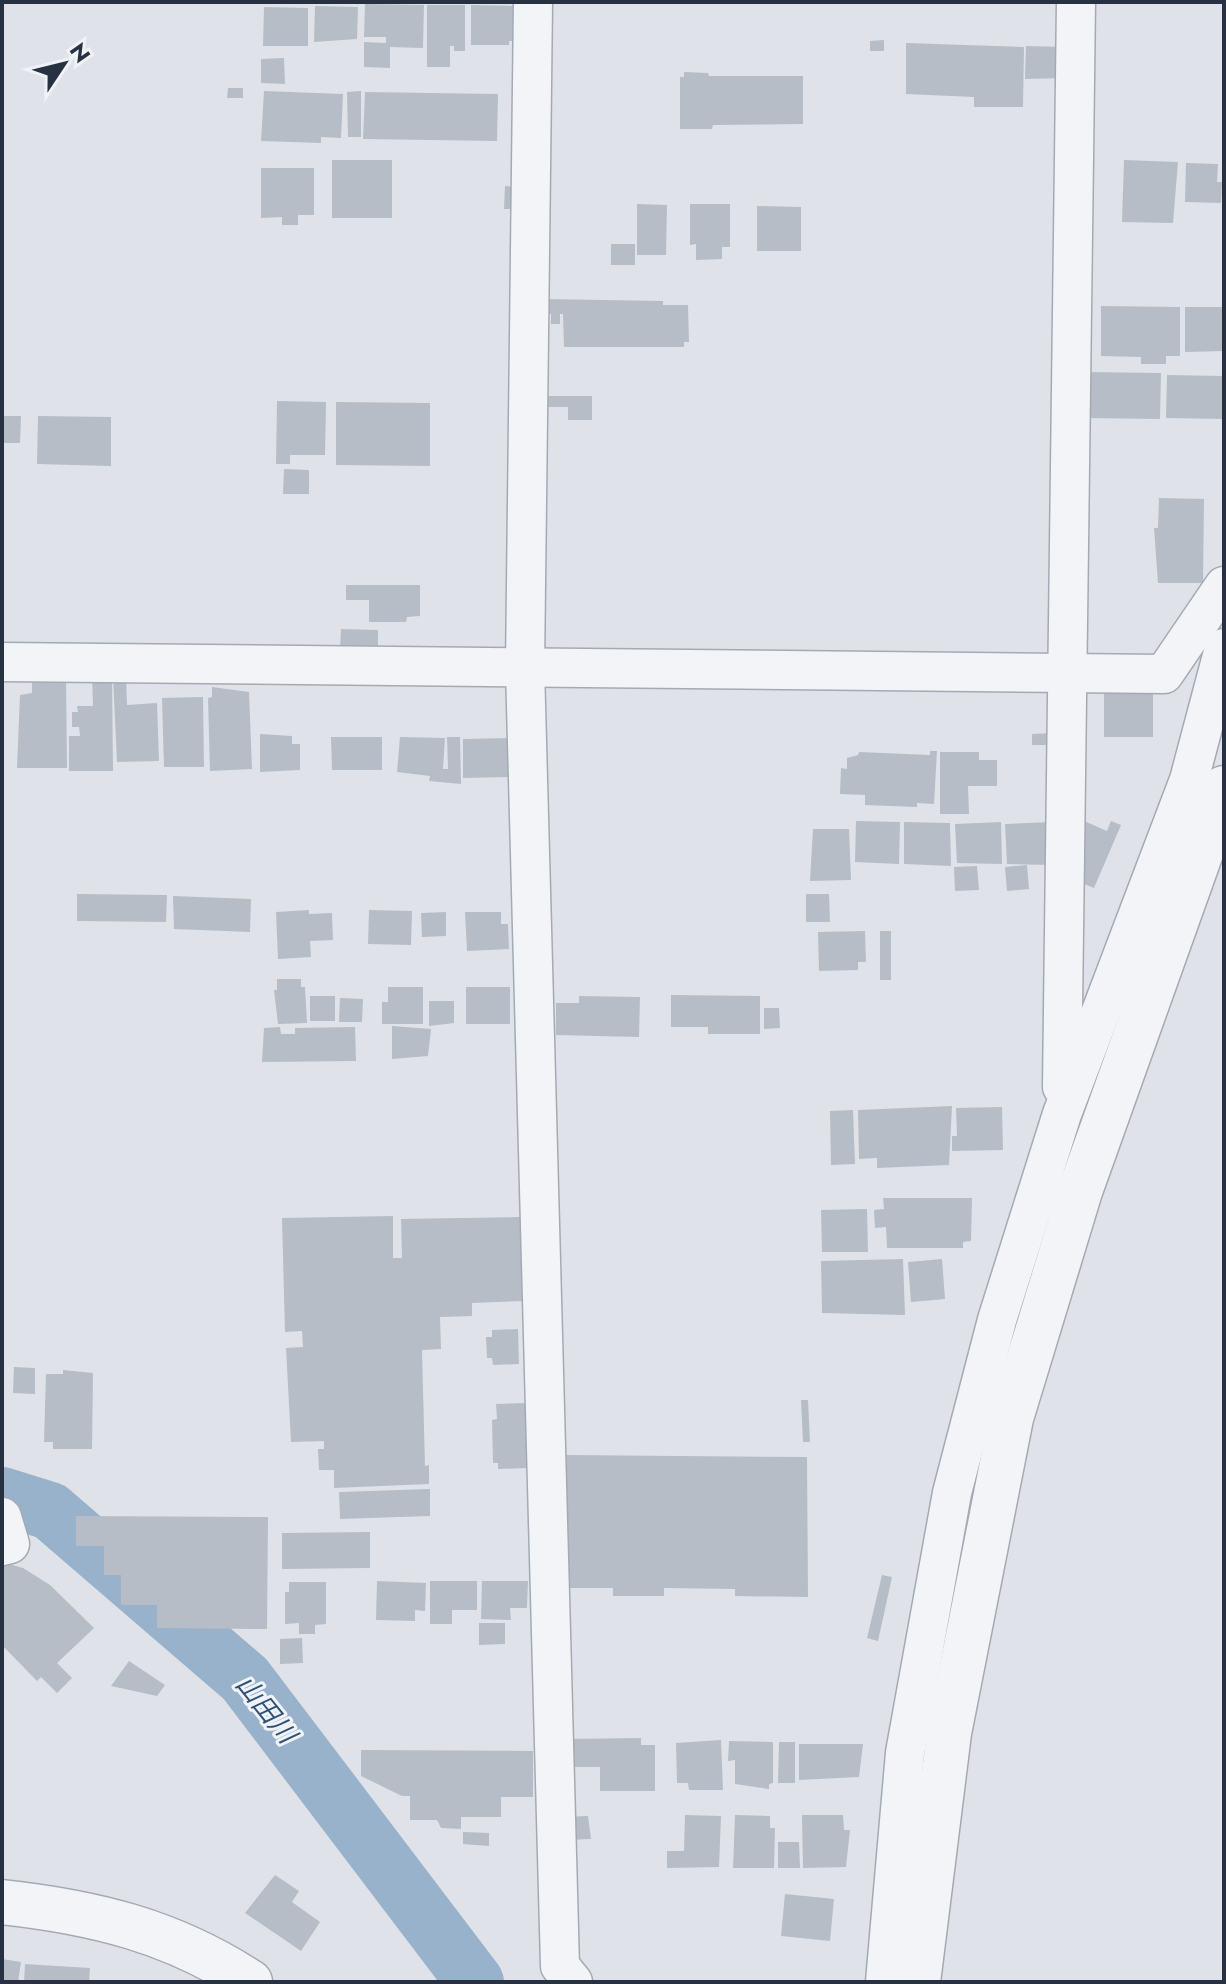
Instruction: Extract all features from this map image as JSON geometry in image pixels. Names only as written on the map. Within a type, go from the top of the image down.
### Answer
[{"type":"street","points":[[533,2],[525,668],[560,1966],[573,1982]]},
{"type":"street","points":[[1062,1114],[1076,2]]},
{"type":"street","points":[[2,662],[1164,674],[1224,586]]},
{"type":"street","points":[[885,1982],[905,1753],[952,1493],[997,1320],[1062,1114],[1189,780],[1224,648]]},
{"type":"street","points":[[918,1982],[949,1733],[1011,1418],[1080,1191],[1224,788]]},
{"type":"street","points":[[2,1517],[10,1544],[2,1546]]},
{"type":"street","points":[[2,1902],[64,1909],[161,1934],[210,1956],[250,1982]]},
{"type":"building","points":[[365,4],[424,5],[423,48],[390,47],[390,68],[364,67],[364,42],[386,43],[386,37],[364,37]]},
{"type":"building","points":[[427,5],[465,5],[465,51],[454,51],[454,46],[450,46],[450,67],[427,67]]},
{"type":"building","points":[[471,5],[517,6],[518,41],[509,41],[509,45],[471,45]]},
{"type":"building","points":[[315,6],[358,7],[357,39],[314,42]]},
{"type":"building","points":[[264,7],[308,8],[308,46],[263,46]]},
{"type":"building","points":[[884,40],[884,51],[870,51],[870,41]]},
{"type":"building","points":[[906,43],[1024,47],[1023,107],[974,107],[974,97],[906,94]]},
{"type":"building","points":[[1026,46],[1067,47],[1067,78],[1025,79]]},
{"type":"building","points":[[284,58],[285,84],[261,83],[261,59]]},
{"type":"building","points":[[684,72],[708,73],[709,76],[803,76],[803,124],[713,125],[712,129],[680,129],[680,77],[684,77]]},
{"type":"building","points":[[228,88],[243,88],[243,98],[227,98]]},
{"type":"building","points":[[264,91],[343,94],[341,138],[321,137],[321,143],[261,141]]},
{"type":"building","points":[[361,91],[361,137],[348,137],[347,92]]},
{"type":"building","points":[[365,92],[498,94],[497,141],[363,139]]},
{"type":"building","points":[[332,160],[392,160],[392,218],[332,218]]},
{"type":"building","points":[[1124,160],[1178,162],[1173,223],[1122,222]]},
{"type":"building","points":[[1186,163],[1218,164],[1217,182],[1222,182],[1221,203],[1185,202]]},
{"type":"building","points":[[261,168],[314,168],[314,215],[298,215],[298,225],[282,225],[282,217],[261,218]]},
{"type":"building","points":[[505,186],[517,187],[517,209],[504,209]]},
{"type":"building","points":[[637,204],[667,205],[666,255],[637,255]]},
{"type":"building","points":[[690,204],[730,204],[730,247],[722,247],[722,259],[696,260],[696,244],[690,245]]},
{"type":"building","points":[[757,206],[801,207],[801,251],[757,251]]},
{"type":"building","points":[[611,244],[635,244],[635,265],[611,265]]},
{"type":"building","points":[[543,299],[663,301],[663,305],[688,305],[689,342],[684,342],[684,347],[564,347],[563,314],[560,314],[560,324],[551,324],[551,314],[543,314]]},
{"type":"building","points":[[1101,306],[1180,307],[1180,356],[1166,356],[1166,364],[1141,364],[1141,357],[1101,356]]},
{"type":"building","points":[[1185,307],[1224,307],[1224,351],[1185,352]]},
{"type":"building","points":[[1085,372],[1161,373],[1160,419],[1084,418]]},
{"type":"building","points":[[1167,375],[1224,376],[1224,419],[1166,418]]},
{"type":"building","points":[[545,396],[592,396],[592,420],[568,420],[568,407],[545,407]]},
{"type":"building","points":[[277,401],[326,402],[325,455],[290,455],[290,464],[276,464]]},
{"type":"building","points":[[336,402],[430,403],[430,466],[336,465]]},
{"type":"building","points":[[2,416],[21,416],[20,443],[2,443]]},
{"type":"building","points":[[38,416],[111,417],[111,466],[37,464]]},
{"type":"building","points":[[284,469],[309,470],[309,494],[283,494]]},
{"type":"building","points":[[1159,498],[1204,499],[1203,583],[1158,583],[1154,528],[1158,528]]},
{"type":"building","points":[[346,585],[420,585],[420,616],[407,617],[406,622],[369,622],[369,600],[346,600]]},
{"type":"building","points":[[341,629],[378,630],[378,651],[340,651]]},
{"type":"building","points":[[32,675],[66,675],[67,768],[17,768],[20,695],[32,693]]},
{"type":"building","points":[[92,675],[112,675],[113,771],[69,771],[69,736],[80,736],[79,727],[72,727],[72,712],[78,712],[77,706],[93,706]]},
{"type":"building","points":[[126,676],[127,705],[157,703],[159,761],[117,762],[113,677]]},
{"type":"building","points":[[212,687],[249,692],[252,769],[210,771],[208,698],[212,697]]},
{"type":"building","points":[[1104,689],[1153,689],[1153,737],[1104,737]]},
{"type":"building","points":[[203,697],[204,767],[164,767],[162,698]]},
{"type":"building","points":[[1053,733],[1053,745],[1032,745],[1032,734]]},
{"type":"building","points":[[260,734],[292,736],[292,744],[300,744],[300,770],[260,772]]},
{"type":"building","points":[[331,737],[382,737],[382,770],[332,770]]},
{"type":"building","points":[[400,737],[445,738],[443,769],[448,769],[447,737],[460,737],[461,784],[429,781],[430,776],[397,772]]},
{"type":"building","points":[[512,738],[512,777],[463,778],[463,739]]},
{"type":"building","points":[[930,751],[937,751],[934,804],[917,803],[917,807],[865,805],[865,795],[840,794],[841,768],[847,769],[847,758],[859,752],[930,755]]},
{"type":"building","points":[[940,752],[979,752],[979,760],[997,760],[997,786],[968,786],[969,814],[940,814]]},
{"type":"building","points":[[856,821],[900,822],[899,864],[855,862]]},
{"type":"building","points":[[1084,821],[1107,831],[1111,821],[1121,825],[1094,888],[1077,881],[1084,865],[1078,862]]},
{"type":"building","points":[[904,822],[950,823],[951,866],[904,864]]},
{"type":"building","points":[[1001,822],[1002,864],[957,863],[955,824]]},
{"type":"building","points":[[1050,822],[1053,865],[1007,864],[1005,824]]},
{"type":"building","points":[[813,829],[849,829],[851,880],[810,881]]},
{"type":"building","points":[[1027,865],[1029,889],[1007,891],[1005,867]]},
{"type":"building","points":[[977,866],[979,890],[955,891],[954,867]]},
{"type":"building","points":[[77,894],[167,895],[166,922],[77,921]]},
{"type":"building","points":[[806,894],[829,894],[830,922],[806,922]]},
{"type":"building","points":[[173,896],[251,899],[250,932],[174,929]]},
{"type":"building","points":[[309,910],[309,914],[332,913],[333,940],[310,941],[311,957],[278,959],[276,912]]},
{"type":"building","points":[[369,910],[412,911],[411,945],[368,944]]},
{"type":"building","points":[[446,912],[446,936],[422,937],[421,913]]},
{"type":"building","points":[[465,912],[501,912],[501,924],[508,924],[509,949],[467,951]]},
{"type":"building","points":[[865,931],[866,962],[858,962],[858,970],[819,971],[818,932]]},
{"type":"building","points":[[880,931],[891,931],[891,980],[880,980]]},
{"type":"building","points":[[277,979],[301,979],[301,987],[305,987],[307,1023],[278,1024],[274,990],[277,990]]},
{"type":"building","points":[[388,987],[423,987],[423,1024],[382,1024],[382,1002],[388,1002]]},
{"type":"building","points":[[466,987],[510,987],[510,1024],[466,1024]]},
{"type":"building","points":[[671,995],[760,996],[760,1034],[708,1034],[708,1027],[671,1027]]},
{"type":"building","points":[[310,996],[335,996],[335,1021],[310,1021]]},
{"type":"building","points":[[579,996],[640,997],[639,1037],[556,1035],[556,1003],[579,1003]]},
{"type":"building","points":[[340,998],[363,999],[362,1022],[339,1022]]},
{"type":"building","points":[[429,1001],[454,1001],[454,1023],[429,1026]]},
{"type":"building","points":[[764,1008],[779,1008],[780,1028],[764,1029]]},
{"type":"building","points":[[392,1026],[431,1029],[428,1056],[392,1059]]},
{"type":"building","points":[[280,1027],[281,1034],[295,1034],[295,1028],[355,1027],[356,1061],[262,1062],[264,1028]]},
{"type":"building","points":[[952,1106],[949,1165],[877,1168],[877,1158],[859,1159],[858,1110]]},
{"type":"building","points":[[1002,1107],[1003,1150],[952,1151],[952,1136],[957,1136],[956,1108]]},
{"type":"building","points":[[853,1110],[855,1164],[831,1165],[830,1111]]},
{"type":"building","points":[[883,1198],[972,1198],[971,1241],[963,1242],[963,1248],[887,1248],[886,1227],[875,1228],[874,1210],[884,1209]]},
{"type":"building","points":[[867,1209],[868,1252],[822,1252],[821,1210]]},
{"type":"building","points":[[393,1216],[393,1258],[402,1258],[401,1219],[521,1217],[523,1301],[472,1303],[472,1316],[440,1317],[441,1349],[422,1350],[425,1466],[429,1465],[429,1484],[334,1488],[334,1470],[319,1470],[318,1449],[324,1449],[324,1441],[291,1442],[286,1348],[303,1347],[302,1331],[285,1332],[282,1218]]},
{"type":"building","points":[[903,1259],[905,1315],[822,1313],[821,1261]]},
{"type":"building","points":[[942,1259],[945,1299],[911,1302],[908,1262]]},
{"type":"building","points":[[518,1329],[519,1364],[493,1365],[492,1358],[487,1358],[486,1337],[492,1337],[492,1330]]},
{"type":"building","points":[[14,1367],[35,1368],[35,1394],[13,1393]]},
{"type":"building","points":[[63,1370],[93,1373],[92,1449],[53,1449],[53,1442],[44,1442],[46,1374],[63,1374]]},
{"type":"building","points":[[801,1400],[808,1400],[810,1442],[803,1442]]},
{"type":"building","points":[[527,1403],[528,1468],[498,1469],[498,1463],[493,1463],[492,1420],[497,1419],[496,1404]]},
{"type":"building","points":[[566,1455],[807,1457],[808,1597],[735,1596],[735,1589],[664,1588],[664,1596],[613,1596],[613,1588],[566,1588]]},
{"type":"building","points":[[430,1489],[430,1516],[340,1519],[339,1492]]},
{"type":"building","points":[[76,1516],[268,1517],[267,1629],[157,1628],[157,1605],[121,1605],[121,1575],[104,1575],[104,1546],[76,1546]]},
{"type":"building","points":[[370,1532],[370,1568],[282,1569],[282,1533]]},
{"type":"building","points":[[2,1562],[23,1568],[50,1585],[94,1628],[57,1663],[72,1678],[57,1693],[41,1677],[37,1681],[2,1645]]},
{"type":"building","points":[[882,1575],[892,1577],[878,1641],[867,1638]]},
{"type":"building","points":[[377,1581],[426,1583],[425,1611],[415,1610],[415,1621],[376,1620]]},
{"type":"building","points":[[430,1581],[477,1581],[477,1610],[452,1610],[452,1624],[430,1624]]},
{"type":"building","points":[[482,1581],[528,1581],[527,1608],[510,1608],[511,1620],[481,1619]]},
{"type":"building","points":[[289,1582],[326,1582],[326,1624],[315,1625],[315,1634],[299,1634],[299,1623],[285,1624],[285,1592],[289,1592]]},
{"type":"building","points":[[479,1623],[505,1623],[505,1644],[479,1645]]},
{"type":"building","points":[[302,1638],[303,1663],[280,1664],[280,1639]]},
{"type":"building","points":[[129,1661],[165,1685],[157,1696],[111,1686]]},
{"type":"building","points":[[641,1738],[641,1745],[655,1745],[655,1791],[600,1791],[600,1767],[566,1767],[566,1739]]},
{"type":"building","points":[[721,1740],[723,1790],[689,1790],[688,1783],[677,1783],[676,1743]]},
{"type":"building","points":[[729,1741],[773,1742],[773,1783],[769,1784],[769,1789],[735,1784],[735,1760],[728,1761]]},
{"type":"building","points":[[779,1742],[795,1742],[795,1783],[778,1783]]},
{"type":"building","points":[[799,1744],[863,1744],[859,1777],[799,1780]]},
{"type":"building","points":[[361,1750],[533,1751],[533,1797],[501,1797],[501,1817],[461,1817],[461,1829],[441,1828],[437,1820],[410,1820],[410,1796],[402,1796],[361,1776]]},
{"type":"building","points":[[685,1815],[721,1816],[719,1867],[667,1868],[667,1851],[684,1851]]},
{"type":"building","points":[[735,1815],[770,1816],[770,1828],[775,1828],[774,1868],[733,1868]]},
{"type":"building","points":[[802,1815],[843,1815],[844,1830],[850,1830],[846,1867],[803,1868]]},
{"type":"building","points":[[588,1816],[591,1839],[566,1840],[567,1817]]},
{"type":"building","points":[[463,1832],[489,1833],[489,1846],[463,1844]]},
{"type":"building","points":[[778,1842],[799,1842],[800,1868],[778,1868]]},
{"type":"building","points":[[275,1875],[299,1891],[292,1902],[320,1922],[301,1951],[245,1913]]},
{"type":"building","points":[[785,1894],[834,1899],[830,1941],[781,1936]]},
{"type":"building","points":[[2,1959],[21,1962],[18,1982],[2,1982]]},
{"type":"building","points":[[25,1964],[90,1968],[89,1982],[24,1982]]},
{"type":"waterway","name":"山田川","points":[[2,1496],[50,1511],[245,1679],[475,1982]]}]
